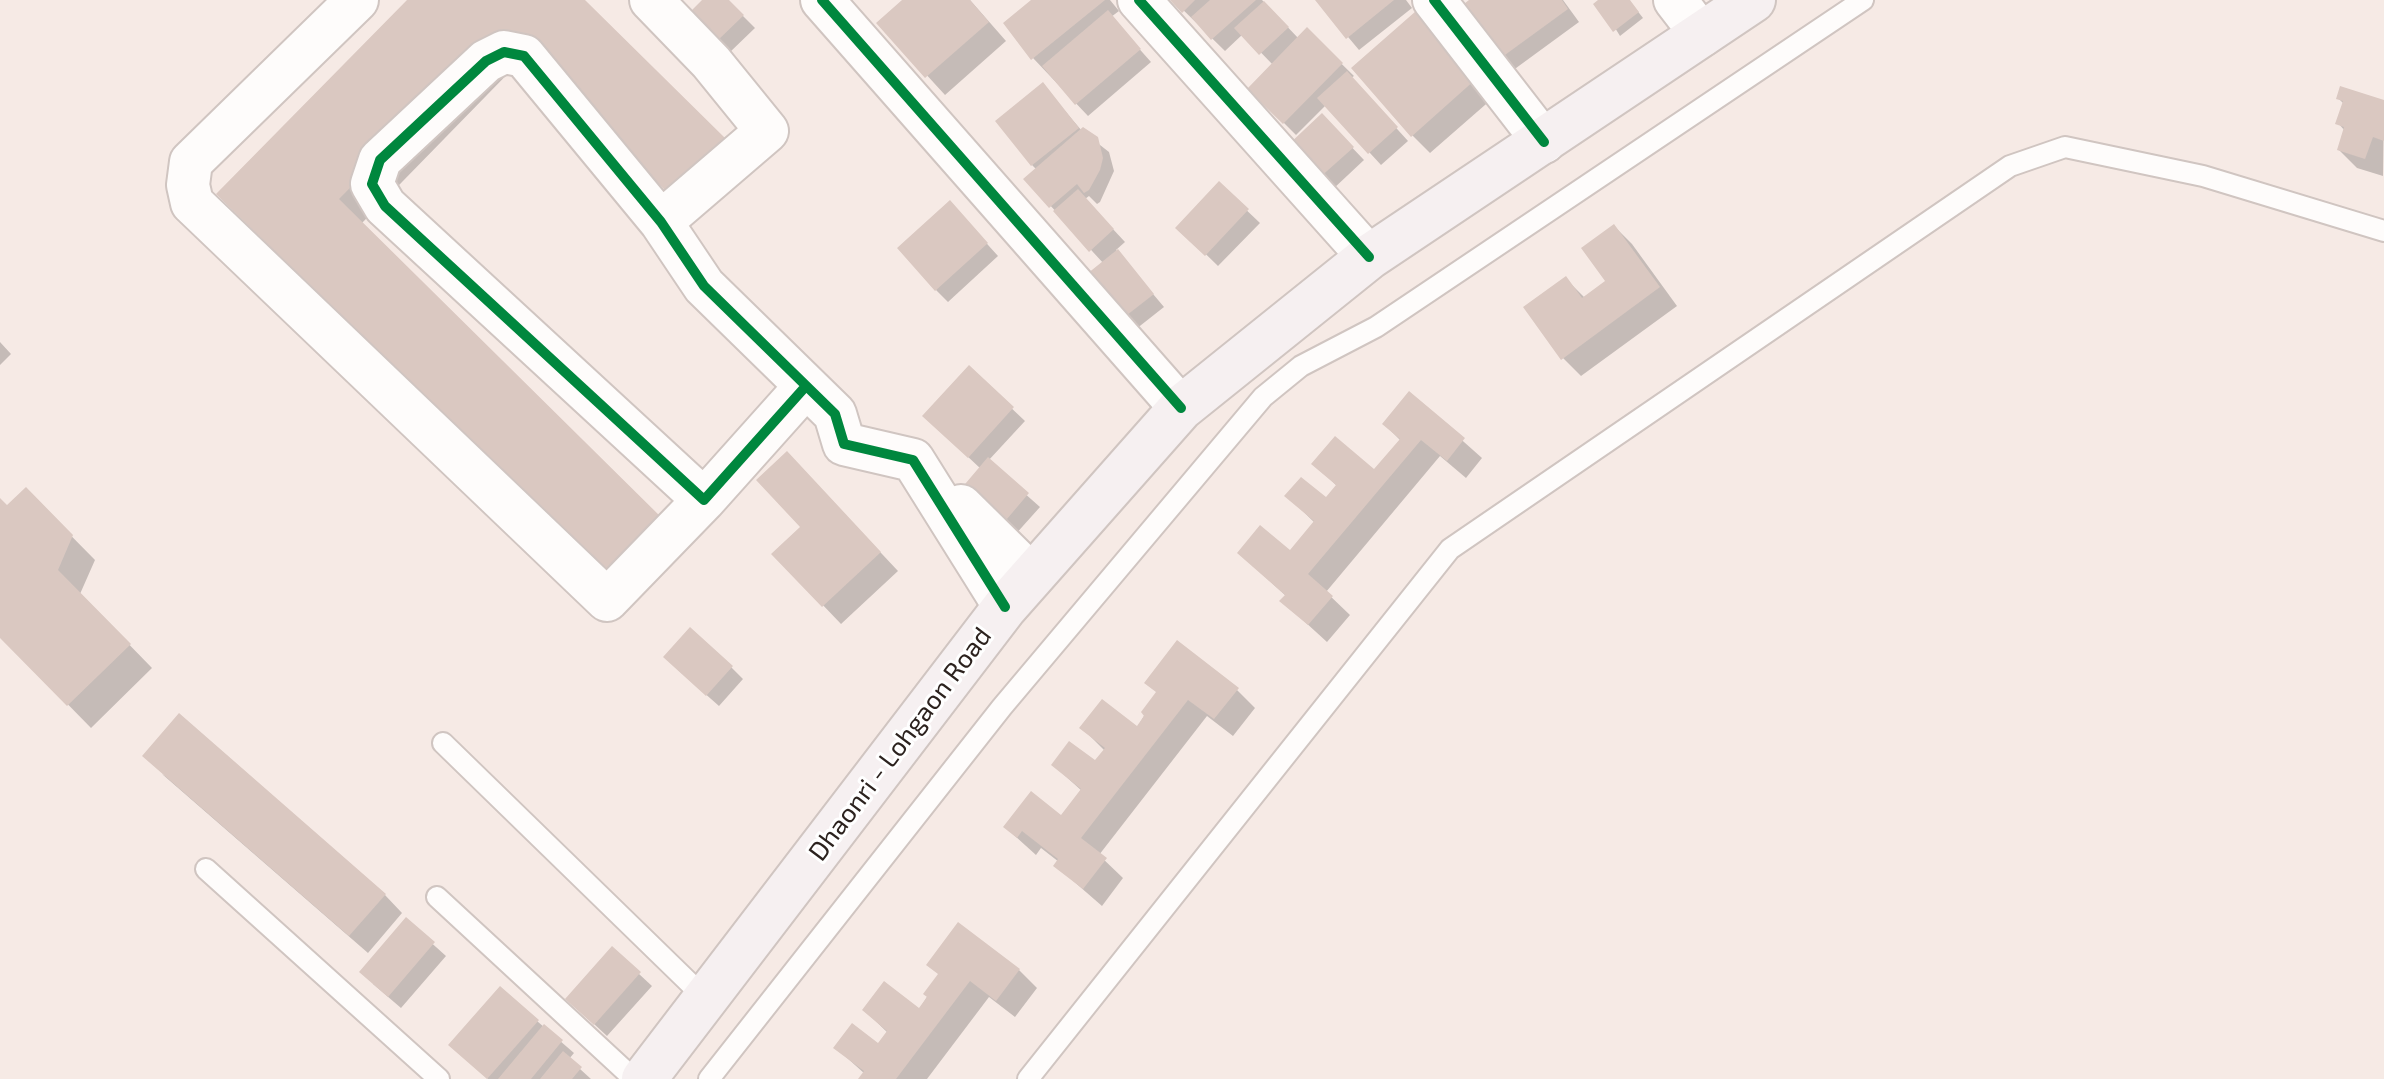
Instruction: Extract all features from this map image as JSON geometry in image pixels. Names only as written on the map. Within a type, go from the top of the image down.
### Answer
[{"type":"main road","name":"Dhaonri - Lohgaon Road","points":[[644,1079],[1018,591],[1181,408],[1369,257],[1753,0]]},
{"type":"street","points":[[357,0],[191,162],[188,185],[192,203],[607,600],[704,500],[820,400]]},
{"type":"street","points":[[651,0],[711,62],[767,131],[661,222]]},
{"type":"street","points":[[822,0],[1181,408]]},
{"type":"street","points":[[1139,0],[1369,257]]},
{"type":"street","points":[[1434,0],[1544,142]]},
{"type":"street","points":[[1675,0],[1702,35]]},
{"type":"street","points":[[704,500],[385,206],[372,184],[380,160],[486,61],[504,52],[524,56],[661,222],[704,286],[820,400],[844,444],[913,460],[1018,591]]},
{"type":"lane","points":[[709,1079],[1002,707],[1263,397],[1301,366],[1376,327],[1863,0]]},
{"type":"lane","points":[[1028,1079],[1450,549],[2010,166],[2065,147],[2203,176],[2384,231]]},
{"type":"lane","points":[[443,743],[706,999]]},
{"type":"lane","points":[[206,869],[439,1079]]},
{"type":"lane","points":[[437,897],[634,1079]]},
{"type":"building","points":[[407,0],[585,0],[725,138],[670,195],[504,32],[339,199],[665,521],[608,579],[216,194]]},
{"type":"building","points":[[702,0],[729,0],[744,15],[715,43],[687,15]]},
{"type":"building","points":[[902,0],[970,0],[989,22],[925,78],[876,23]]},
{"type":"building","points":[[1031,0],[1105,0],[1031,60],[1003,23]]},
{"type":"building","points":[[1170,0],[1195,0],[1182,13]]},
{"type":"building","points":[[1210,0],[1256,0],[1211,40],[1191,17]]},
{"type":"building","points":[[1315,0],[1394,0],[1346,39]]},
{"type":"building","points":[[1469,0],[1562,0],[1568,9],[1498,60],[1460,7]]},
{"type":"building","points":[[1598,0],[1630,0],[1639,12],[1613,32],[1593,4]]},
{"type":"building","points":[[1264,1],[1289,27],[1259,55],[1234,28]]},
{"type":"building","points":[[1108,10],[1141,49],[1075,105],[1042,66]]},
{"type":"building","points":[[1416,11],[1476,79],[1411,137],[1351,68]]},
{"type":"building","points":[[1307,27],[1343,63],[1283,124],[1247,89]]},
{"type":"building","points":[[1347,71],[1398,127],[1368,154],[1317,98]]},
{"type":"building","points":[[1043,82],[1079,128],[1031,166],[995,121]]},
{"type":"building","points":[[2340,86],[2384,100],[2384,141],[2373,137],[2365,159],[2337,150],[2344,127],[2335,124],[2343,101],[2336,99]]},
{"type":"building","points":[[1322,113],[1354,147],[1318,179],[1287,146]]},
{"type":"building","points":[[1083,127],[1098,137],[1103,158],[1100,170],[1089,190],[1084,193],[1077,184],[1049,208],[1023,179]]},
{"type":"building","points":[[1219,181],[1249,209],[1205,256],[1175,228]]},
{"type":"building","points":[[1078,189],[1114,229],[1089,252],[1053,211]]},
{"type":"building","points":[[950,200],[988,243],[935,291],[897,248]]},
{"type":"building","points":[[1614,224],[1660,287],[1561,360],[1523,307],[1566,276],[1582,298],[1605,281],[1581,248]]},
{"type":"building","points":[[1118,249],[1154,294],[1118,322],[1082,278]]},
{"type":"building","points":[[969,365],[1014,407],[968,458],[922,416]]},
{"type":"building","points":[[1409,391],[1465,438],[1447,461],[1421,440],[1308,574],[1333,596],[1308,625],[1279,601],[1285,595],[1237,553],[1260,525],[1290,550],[1314,521],[1284,496],[1301,477],[1326,497],[1336,485],[1311,464],[1335,436],[1374,469],[1400,439],[1382,424]]},
{"type":"building","points":[[787,451],[881,552],[822,607],[771,554],[800,527],[756,480]]},
{"type":"building","points":[[988,457],[1029,493],[1001,526],[960,490]]},
{"type":"building","points":[[26,487],[73,535],[58,570],[131,644],[67,706],[0,638],[0,498],[7,505]]},
{"type":"building","points":[[690,627],[733,666],[706,696],[663,657]]},
{"type":"building","points":[[1177,640],[1239,688],[1214,719],[1188,700],[1081,838],[1107,858],[1083,889],[1053,866],[1058,859],[1022,831],[1017,838],[1003,827],[1031,791],[1061,815],[1081,789],[1051,765],[1069,741],[1095,760],[1105,748],[1079,728],[1102,699],[1137,726],[1144,716],[1141,712],[1156,692],[1144,683]]},
{"type":"building","points":[[179,713],[386,894],[349,936],[142,756]]},
{"type":"building","points":[[406,917],[435,942],[388,997],[359,972]]},
{"type":"building","points":[[958,922],[1020,969],[996,1001],[970,981],[896,1079],[858,1079],[864,1071],[833,1048],[852,1023],[878,1043],[887,1031],[862,1010],[884,981],[919,1008],[927,997],[923,994],[938,974],[926,965]]},
{"type":"building","points":[[612,946],[641,972],[594,1025],[565,999]]},
{"type":"building","points":[[500,986],[539,1020],[487,1079],[448,1045]]},
{"type":"building","points":[[544,1024],[563,1040],[531,1079],[498,1079]]},
{"type":"building","points":[[563,1051],[582,1067],[572,1079],[540,1079]]},
{"type":"cycle path","points":[[822,0],[1181,408]]},
{"type":"cycle path","points":[[1139,0],[1369,257]]},
{"type":"cycle path","points":[[1434,0],[1544,142]]},
{"type":"cycle path","points":[[806,386],[704,500],[385,206],[372,184],[380,160],[486,61],[504,52],[524,56],[661,222],[704,286],[835,414],[844,444],[913,460],[1005,607]]}]
